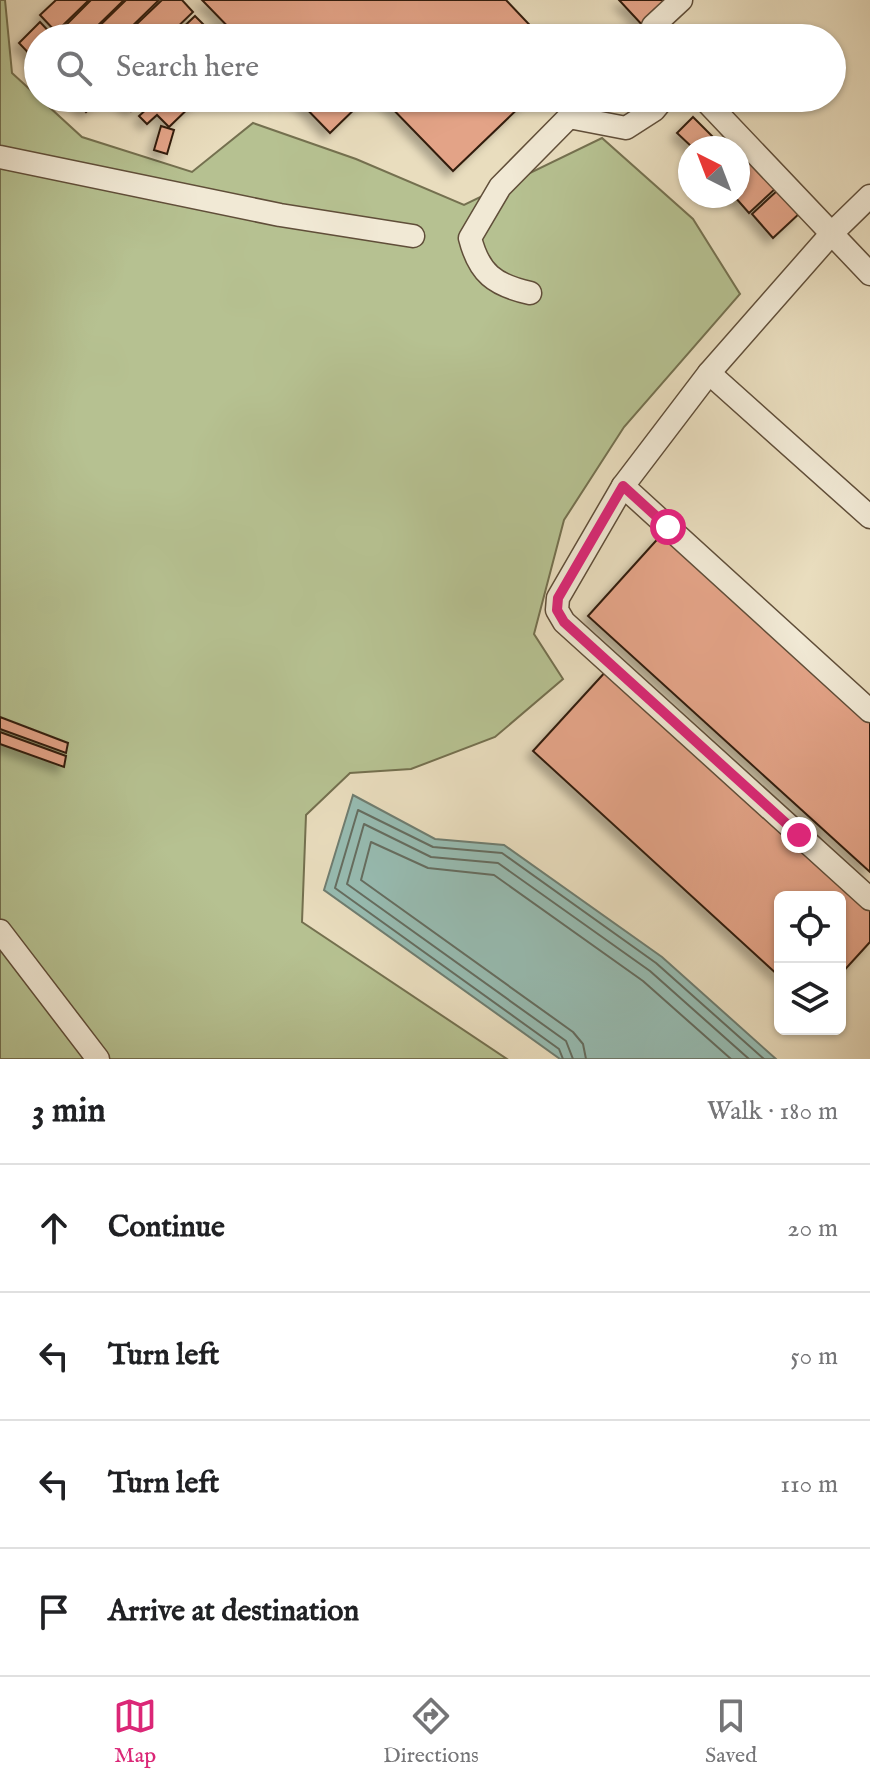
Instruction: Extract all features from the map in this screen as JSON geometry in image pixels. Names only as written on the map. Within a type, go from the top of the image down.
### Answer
[{"type":"street","points":[[655,24],[681,0]]},
{"type":"street","points":[[530,293],[505,288],[476,263],[470,238],[500,187],[569,117],[626,128],[651,112]]},
{"type":"street","points":[[716,112],[870,274]]},
{"type":"street","points":[[0,157],[280,215],[413,236]]},
{"type":"street","points":[[870,196],[832,233],[709,373],[623,486],[558,598],[557,610],[564,622],[870,899]]},
{"type":"street","points":[[709,373],[870,517]]},
{"type":"street","points":[[623,486],[870,711]]},
{"type":"street","points":[[0,931],[98,1059]]},
{"type":"green space","points":[[0,0],[5,0],[12,73],[24,84],[24,112],[55,112],[82,137],[192,172],[253,123],[356,159],[464,205],[602,138],[693,219],[740,294],[624,427],[564,520],[534,634],[563,679],[495,737],[411,769],[350,773],[306,815],[302,922],[507,1059],[0,1059]]},
{"type":"water","points":[[353,795],[435,839],[504,845],[662,957],[776,1059],[560,1059],[324,890]]},
{"type":"building","points":[[56,0],[89,0],[64,24],[48,24],[40,15]]},
{"type":"building","points":[[91,0],[124,0],[99,24],[67,24]]},
{"type":"building","points":[[126,0],[159,0],[134,24],[101,24]]},
{"type":"building","points":[[162,0],[182,0],[193,12],[181,24],[137,24]]},
{"type":"building","points":[[202,0],[506,0],[529,24],[225,24]]},
{"type":"building","points":[[619,0],[671,0],[649,24],[641,24]]},
{"type":"building","points":[[195,16],[203,24],[187,24]]},
{"type":"building","points":[[143,112],[185,112],[169,127],[157,115],[147,124],[139,116]]},
{"type":"building","points":[[310,112],[352,112],[330,133]]},
{"type":"building","points":[[396,112],[514,112],[453,171]]},
{"type":"building","points":[[693,117],[712,136],[680,136],[677,133]]},
{"type":"building","points":[[161,126],[174,130],[167,154],[154,150]]},
{"type":"building","points":[[750,161],[776,188],[749,213],[745,208],[750,208]]},
{"type":"building","points":[[779,189],[801,212],[773,238],[752,214]]},
{"type":"building","points":[[663,533],[870,721],[870,872],[588,616]]},
{"type":"building","points":[[608,669],[870,908],[870,942],[846,968],[846,891],[774,891],[774,972],[533,751]]},
{"type":"building","points":[[0,717],[68,743],[66,753],[0,729]]},
{"type":"building","points":[[0,732],[66,756],[64,767],[0,744]]},
{"type":"route","points":[[668,527],[623,486],[558,598],[557,610],[564,622],[799,835]]}]
